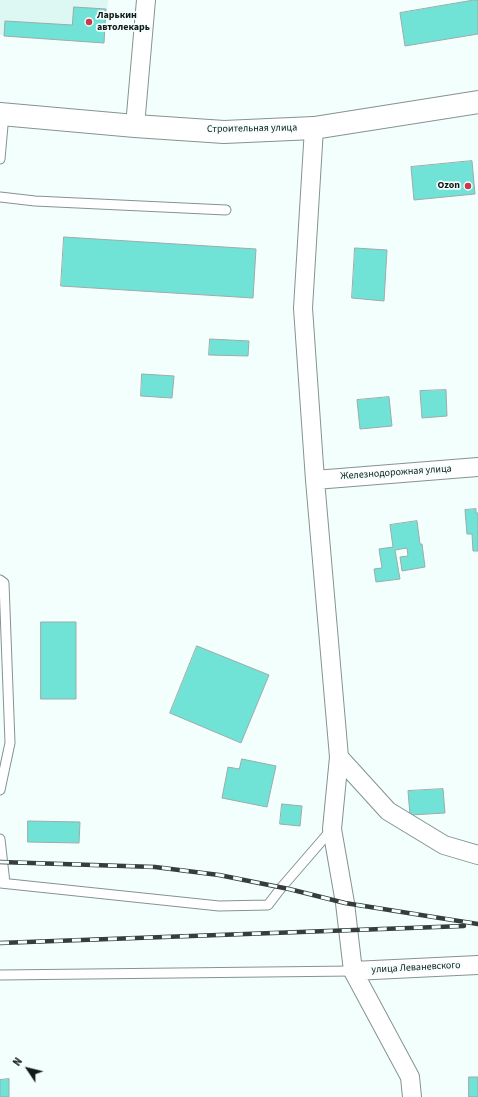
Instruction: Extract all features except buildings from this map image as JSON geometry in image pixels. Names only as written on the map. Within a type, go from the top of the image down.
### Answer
[{"type":"main road","name":"Строительная улица","points":[[2,114],[135,126],[224,132],[314,128],[478,102]]},
{"type":"street","points":[[135,126],[146,0]]},
{"type":"street","points":[[314,128],[304,308],[315,480],[339,757],[332,829],[345,902],[353,970],[410,1077],[412,1097]]},
{"type":"street","name":"Железнодорожная улица","points":[[315,480],[478,467]]},
{"type":"street","points":[[339,757],[388,811],[444,845],[478,855]]},
{"type":"street","name":"улица Леваневского","points":[[353,970],[478,965]]},
{"type":"lane","points":[[0,159],[2,114]]},
{"type":"lane","points":[[0,197],[35,201],[226,210]]},
{"type":"lane","points":[[0,580],[4,583],[10,743],[0,790]]},
{"type":"lane","points":[[0,839],[2,883],[219,906],[268,905],[332,829]]},
{"type":"lane","points":[[0,975],[353,970]]},
{"type":"shaded area","points":[[0,0],[108,0],[104,43],[0,35]]},
{"type":"railway","points":[[0,862],[155,867],[219,875],[289,889],[345,903],[478,924]]},
{"type":"railway","points":[[0,943],[464,926]]},
{"type":"place","name":"Ларькин автолекарь","points":[[89,22]]},
{"type":"place","name":"Ozon","points":[[468,186]]}]
